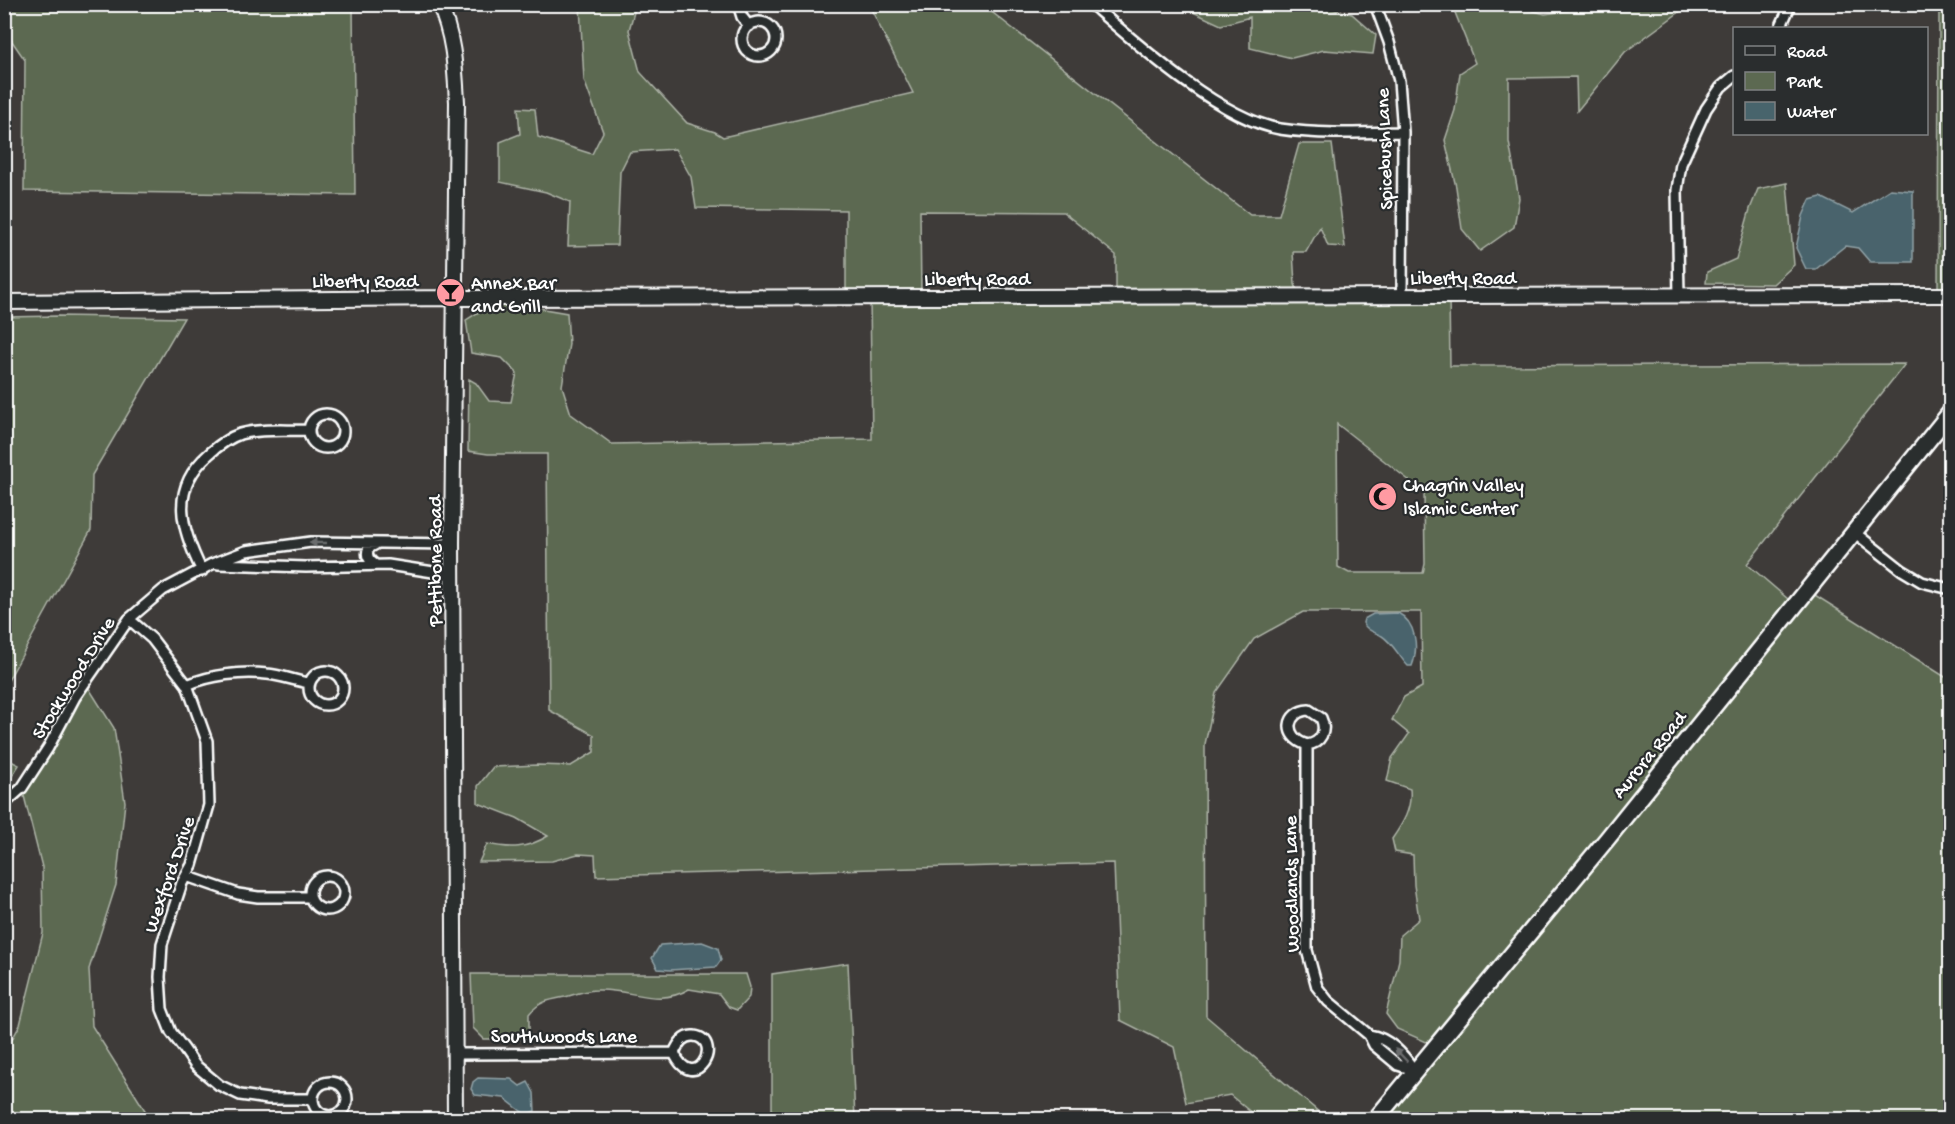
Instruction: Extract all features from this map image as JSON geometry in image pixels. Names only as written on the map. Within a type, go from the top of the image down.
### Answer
[{"type":"main road","name":"Aurora Road","points":[[1375,1119],[1607,839],[1950,412]]},
{"type":"street","name":"Pettibone Road","points":[[439,4],[451,36],[457,102],[452,544],[455,1119]]},
{"type":"street","points":[[738,4],[742,17],[749,26]]},
{"type":"street","points":[[1091,4],[1185,81],[1236,114],[1278,128],[1320,133],[1403,132]]},
{"type":"street","name":"Spicebush Lane","points":[[1376,4],[1399,81],[1403,132],[1402,296]]},
{"type":"street","points":[[1780,27],[1791,4]]},
{"type":"street","points":[[1679,296],[1677,190],[1682,164],[1706,110],[1721,87],[1733,77]]},
{"type":"street","name":"Liberty Road","points":[[4,302],[455,298],[1950,295]]},
{"type":"street","points":[[202,571],[189,545],[182,516],[185,486],[195,467],[222,442],[240,434],[257,431],[309,430]]},
{"type":"street","points":[[1854,532],[1902,570],[1922,582],[1950,589]]},
{"type":"street","name":"Stockwood Drive","points":[[4,804],[21,788],[48,748],[75,697],[129,619],[164,590],[213,564],[246,551],[311,542],[452,544]]},
{"type":"street","points":[[376,544],[369,548],[368,554],[368,558],[376,565]]},
{"type":"street","points":[[213,564],[306,567],[388,565],[453,575]]},
{"type":"street","name":"Wexford Drive","points":[[129,619],[152,639],[187,685],[207,741],[209,805],[202,835],[162,944],[160,977],[162,1009],[171,1032],[195,1065],[219,1085],[240,1095],[268,1099],[312,1099]]},
{"type":"street","points":[[187,685],[204,679],[245,674],[268,674],[309,683]]},
{"type":"street","name":"Woodlands Lane","points":[[1306,745],[1306,940],[1309,962],[1317,987],[1341,1012],[1369,1035],[1374,1045],[1398,1065],[1414,1070]]},
{"type":"street","points":[[186,876],[238,894],[258,897],[310,897]]},
{"type":"street","name":"Southwoods Lane","points":[[454,1054],[674,1053]]},
{"type":"green space","points":[[986,4],[988,9],[1250,215],[1279,215],[1299,144],[1332,144],[1345,247],[1328,246],[1320,227],[1306,252],[1293,252],[1295,284],[1299,296],[1449,296],[1450,366],[1905,364],[1747,564],[1795,605],[1807,590],[1950,680],[1950,1119],[1375,1119],[1429,1043],[1397,1029],[1386,1014],[1399,960],[1400,935],[1419,919],[1414,885],[1413,855],[1395,852],[1392,839],[1408,809],[1410,789],[1387,781],[1392,758],[1409,734],[1392,720],[1404,697],[1422,687],[1421,612],[1303,612],[1254,639],[1216,693],[1205,744],[1206,1016],[1327,1119],[1259,1119],[1230,1095],[1186,1103],[1174,1047],[1120,1020],[1114,863],[596,876],[595,855],[578,854],[552,861],[479,862],[487,844],[518,847],[548,836],[517,818],[478,803],[478,786],[493,767],[571,766],[594,752],[594,735],[549,710],[547,454],[488,454],[468,451],[469,379],[476,383],[489,401],[511,402],[517,373],[502,358],[471,353],[466,320],[488,306],[509,303],[567,313],[569,344],[562,386],[571,414],[612,444],[872,439],[870,298],[846,298],[846,210],[696,208],[691,177],[675,149],[630,152],[620,172],[617,245],[568,246],[570,202],[546,192],[500,182],[500,142],[520,134],[518,108],[535,109],[538,137],[592,154],[603,132],[584,80],[580,5],[636,5],[629,30],[640,72],[687,123],[723,137],[913,93],[869,5]],"holes":[[[920,211],[1063,212],[1116,255],[1116,297],[921,297]],[[1337,424],[1424,492],[1425,564],[1423,573],[1349,573],[1338,567]]]},
{"type":"green space","points":[[1950,4],[1950,295],[1938,295],[1939,5]]},
{"type":"green space","points":[[4,5],[353,5],[355,195],[24,191],[25,60],[5,31]]},
{"type":"green space","points":[[1178,5],[1317,5],[1352,14],[1376,35],[1373,54],[1324,50],[1292,58],[1250,48],[1250,17],[1221,25]]},
{"type":"green space","points":[[1452,5],[1513,5],[1545,14],[1578,9],[1622,7],[1623,5],[1689,5],[1625,52],[1577,111],[1576,77],[1509,78],[1509,142],[1519,198],[1514,227],[1480,251],[1462,229],[1456,187],[1445,140],[1455,110],[1460,73],[1475,63]]},
{"type":"green space","points":[[1787,183],[1794,265],[1773,284],[1706,283],[1707,272],[1736,259],[1758,189]]},
{"type":"green space","points":[[5,317],[184,318],[92,475],[91,530],[5,686]]},
{"type":"green space","points":[[85,682],[114,728],[125,802],[116,885],[89,969],[92,1026],[146,1112],[156,1119],[5,1120],[5,1052],[20,1025],[43,933],[42,867],[22,788]]},
{"type":"green space","points":[[5,758],[19,765],[5,787]]},
{"type":"green space","points":[[848,963],[855,1119],[772,1119],[772,974]]},
{"type":"green space","points":[[471,974],[746,974],[750,987],[749,997],[737,1010],[729,1007],[719,994],[689,989],[666,997],[643,996],[609,990],[585,991],[549,1000],[537,1006],[529,1014],[529,1039],[484,1039],[473,1028]]},
{"type":"water","points":[[1890,189],[1913,191],[1913,262],[1870,262],[1858,248],[1845,246],[1816,269],[1806,269],[1796,248],[1803,216],[1810,200],[1821,197],[1853,213]]},
{"type":"water","points":[[1398,613],[1409,623],[1414,636],[1415,651],[1412,666],[1408,666],[1386,639],[1369,630],[1363,623],[1364,619],[1373,614]]},
{"type":"water","points":[[702,942],[718,948],[721,960],[716,967],[658,969],[652,958],[660,945]]},
{"type":"water","points":[[478,1078],[511,1079],[520,1086],[528,1082],[534,1093],[535,1111],[526,1115],[504,1098],[475,1095],[471,1089],[473,1082]]},
{"type":"place","name":"Annex Bar and Grill","points":[[450,293]]},
{"type":"place","name":"Chagrin Valley Islamic Center","points":[[1382,496]]}]
